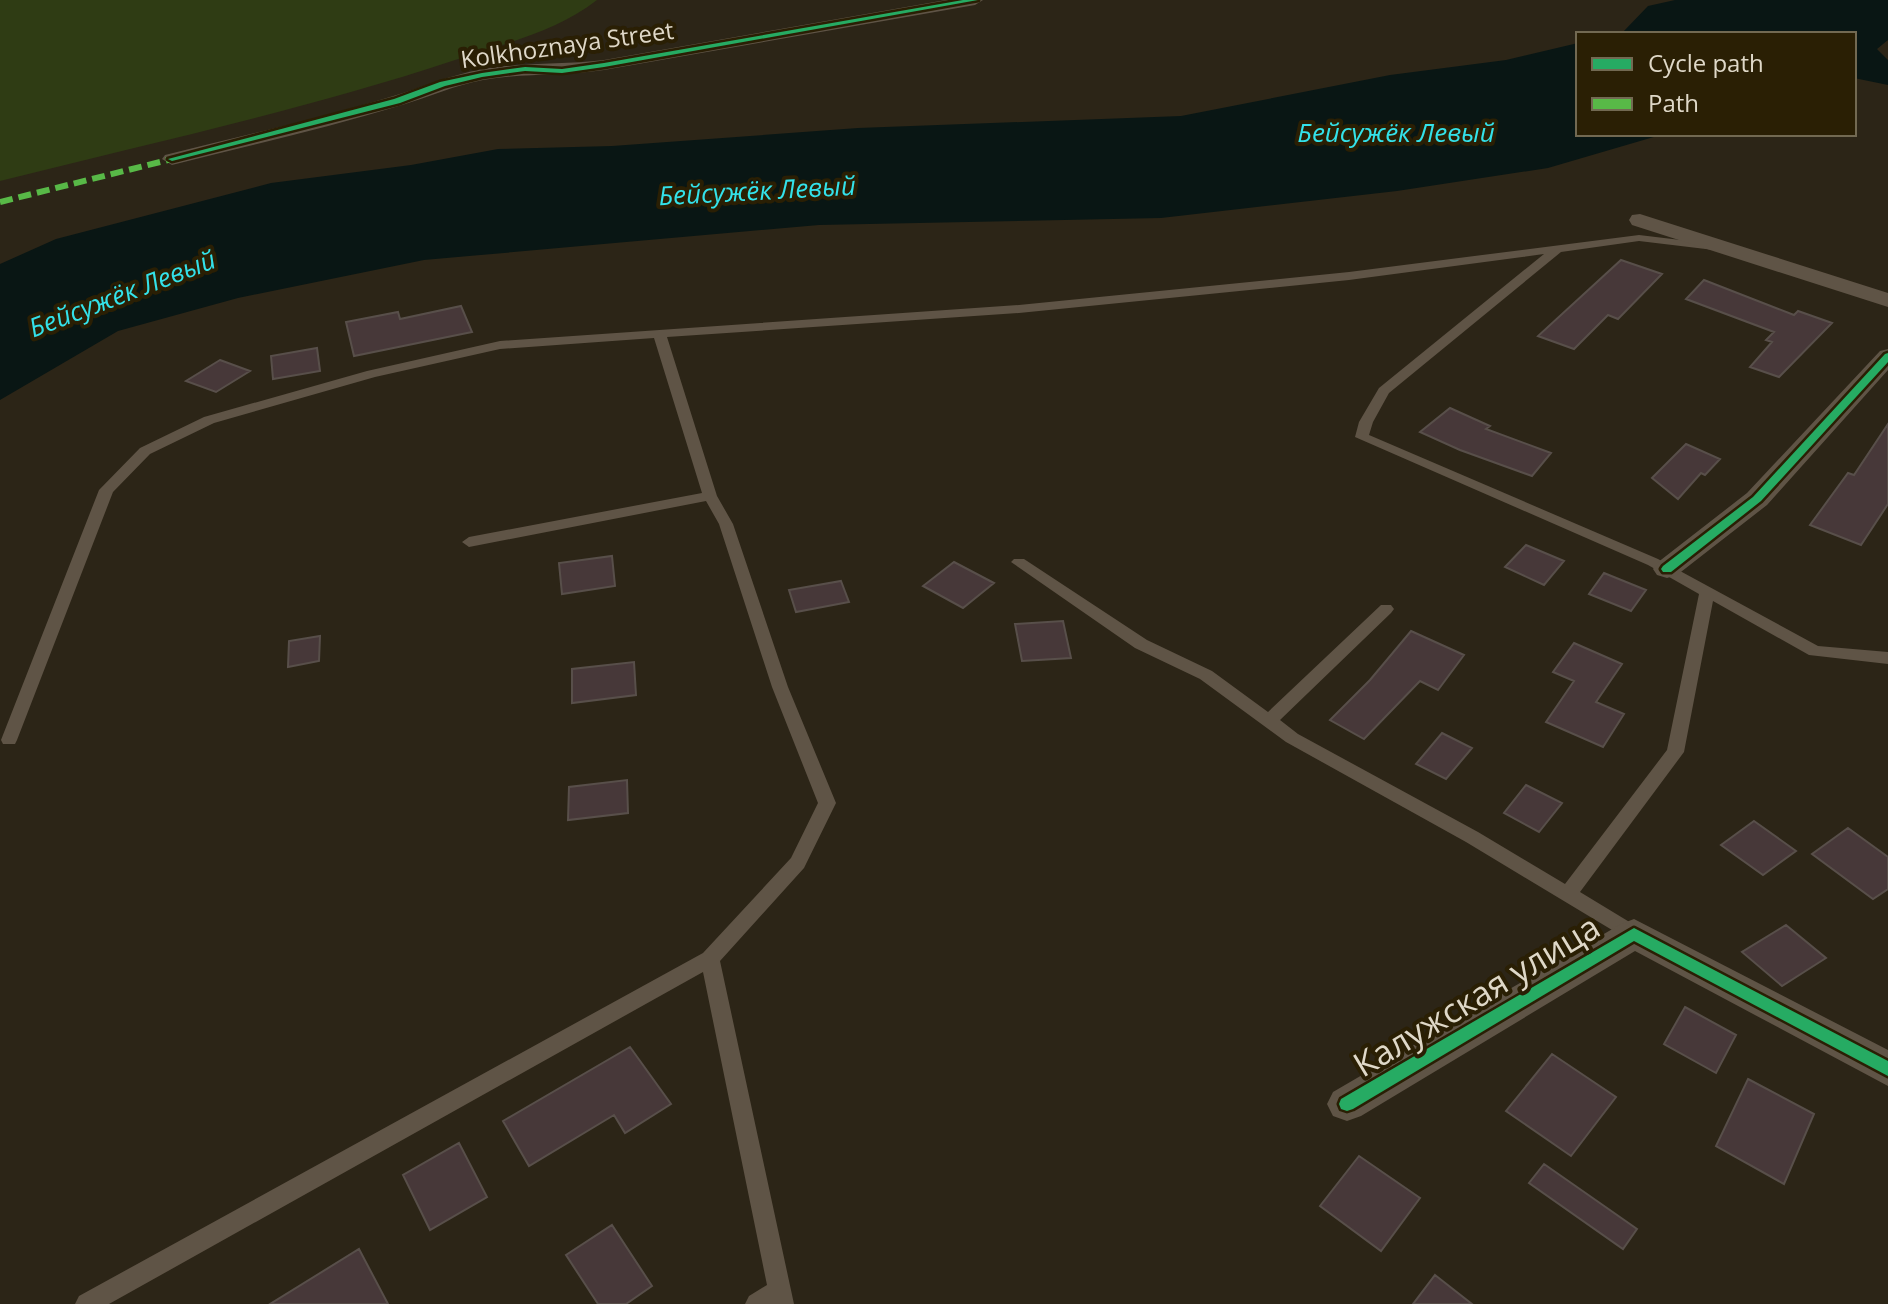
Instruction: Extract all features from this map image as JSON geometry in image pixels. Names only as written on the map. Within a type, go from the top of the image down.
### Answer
[{"type":"street","name":"Kolkhoznaya Street","points":[[172,159],[397,101],[443,84],[482,75],[525,69],[562,71],[604,65],[975,0]]},
{"type":"street","points":[[1640,220],[1888,300]]},
{"type":"street","points":[[1667,569],[1757,499],[1888,356]]},
{"type":"street","name":"Калужская улица","points":[[1347,1104],[1634,934],[1888,1069]]},
{"type":"lane","points":[[9,740],[106,490],[145,451],[209,420],[372,374],[500,345],[1051,306],[1349,276],[1562,245],[1639,238],[1720,248]]},
{"type":"lane","points":[[1562,245],[1384,391],[1366,422],[1362,437],[1667,569],[1815,651],[1888,658]]},
{"type":"lane","points":[[87,1304],[710,959],[798,863],[827,803],[780,687],[726,524],[710,496],[659,333]]},
{"type":"lane","points":[[469,542],[710,496]]},
{"type":"lane","points":[[1019,562],[1141,644],[1206,675],[1292,738],[1472,837],[1634,934]]},
{"type":"lane","points":[[1568,894],[1675,752],[1707,592]]},
{"type":"lane","points":[[1269,721],[1386,609]]},
{"type":"lane","points":[[710,959],[780,1297],[757,1304]]},
{"type":"green space","points":[[0,0],[597,0],[564,21],[527,36],[396,79],[0,181]]},
{"type":"water","points":[[1675,0],[1888,0],[1888,40],[1877,49],[1888,60],[1888,85],[1856,78],[1856,32],[1623,32],[1648,6]]},
{"type":"water","name":"Бейсужёк Левый","points":[[1576,43],[1576,136],[1657,136],[1548,168],[1397,191],[1161,218],[819,225],[424,260],[238,298],[118,331],[0,400],[0,264],[56,239],[271,183],[411,165],[498,149],[612,146],[858,128],[1181,116],[1390,75],[1506,60]]},
{"type":"building","points":[[1621,260],[1662,274],[1618,319],[1608,315],[1574,349],[1538,336]]},
{"type":"building","points":[[1704,280],[1794,315],[1798,311],[1832,323],[1779,377],[1750,367],[1772,342],[1766,340],[1774,332],[1686,299]]},
{"type":"building","points":[[461,306],[472,332],[354,356],[346,322],[398,312],[400,319]]},
{"type":"building","points":[[317,348],[320,371],[273,379],[271,356]]},
{"type":"building","points":[[220,360],[250,371],[216,392],[186,381]]},
{"type":"building","points":[[1450,408],[1490,426],[1486,429],[1551,453],[1532,476],[1420,432]]},
{"type":"building","points":[[1888,424],[1888,504],[1861,545],[1810,525],[1848,473],[1854,475]]},
{"type":"building","points":[[1686,444],[1720,459],[1705,475],[1701,473],[1678,499],[1652,478]]},
{"type":"building","points":[[1526,545],[1564,561],[1544,585],[1505,567]]},
{"type":"building","points":[[612,556],[615,586],[562,594],[559,563]]},
{"type":"building","points":[[954,562],[994,583],[963,608],[923,586]]},
{"type":"building","points":[[1604,573],[1646,590],[1631,611],[1589,594]]},
{"type":"building","points":[[841,581],[849,602],[796,612],[789,590]]},
{"type":"building","points":[[1063,621],[1071,658],[1022,661],[1015,624]]},
{"type":"building","points":[[1411,631],[1464,655],[1438,690],[1420,681],[1364,739],[1330,720],[1370,680]]},
{"type":"building","points":[[320,636],[319,661],[288,667],[289,641]]},
{"type":"building","points":[[1574,643],[1622,664],[1596,702],[1624,714],[1603,747],[1546,722],[1574,681],[1553,672]]},
{"type":"building","points":[[634,662],[636,695],[572,703],[572,669]]},
{"type":"building","points":[[1442,733],[1472,748],[1446,779],[1416,764]]},
{"type":"building","points":[[627,780],[628,813],[568,820],[569,787]]},
{"type":"building","points":[[1526,785],[1562,803],[1539,832],[1504,813]]},
{"type":"building","points":[[1754,821],[1796,851],[1763,875],[1721,845]]},
{"type":"building","points":[[1848,828],[1888,857],[1888,889],[1873,899],[1812,854]]},
{"type":"building","points":[[1786,925],[1826,958],[1782,986],[1742,952]]},
{"type":"building","points":[[1685,1007],[1736,1035],[1716,1073],[1664,1044]]},
{"type":"building","points":[[630,1047],[671,1104],[625,1133],[614,1115],[529,1166],[503,1121]]},
{"type":"building","points":[[1552,1054],[1616,1097],[1571,1156],[1506,1111]]},
{"type":"building","points":[[1748,1079],[1814,1114],[1784,1184],[1716,1146]]},
{"type":"building","points":[[459,1143],[487,1197],[430,1230],[403,1175]]},
{"type":"building","points":[[1359,1156],[1420,1198],[1381,1251],[1320,1206]]},
{"type":"building","points":[[1544,1164],[1637,1229],[1623,1249],[1529,1183]]},
{"type":"building","points":[[612,1225],[652,1286],[626,1304],[598,1304],[566,1255]]},
{"type":"building","points":[[359,1249],[388,1304],[270,1304]]},
{"type":"building","points":[[1435,1275],[1472,1304],[1413,1304]]},
{"type":"marked path","points":[[0,202],[172,159]]},
{"type":"cycle path","points":[[172,159],[397,101],[443,84],[482,75],[525,69],[562,71],[604,65],[975,0]]},
{"type":"cycle path","points":[[1667,569],[1757,499],[1888,356]]},
{"type":"cycle path","points":[[1347,1104],[1634,934],[1888,1069]]}]
